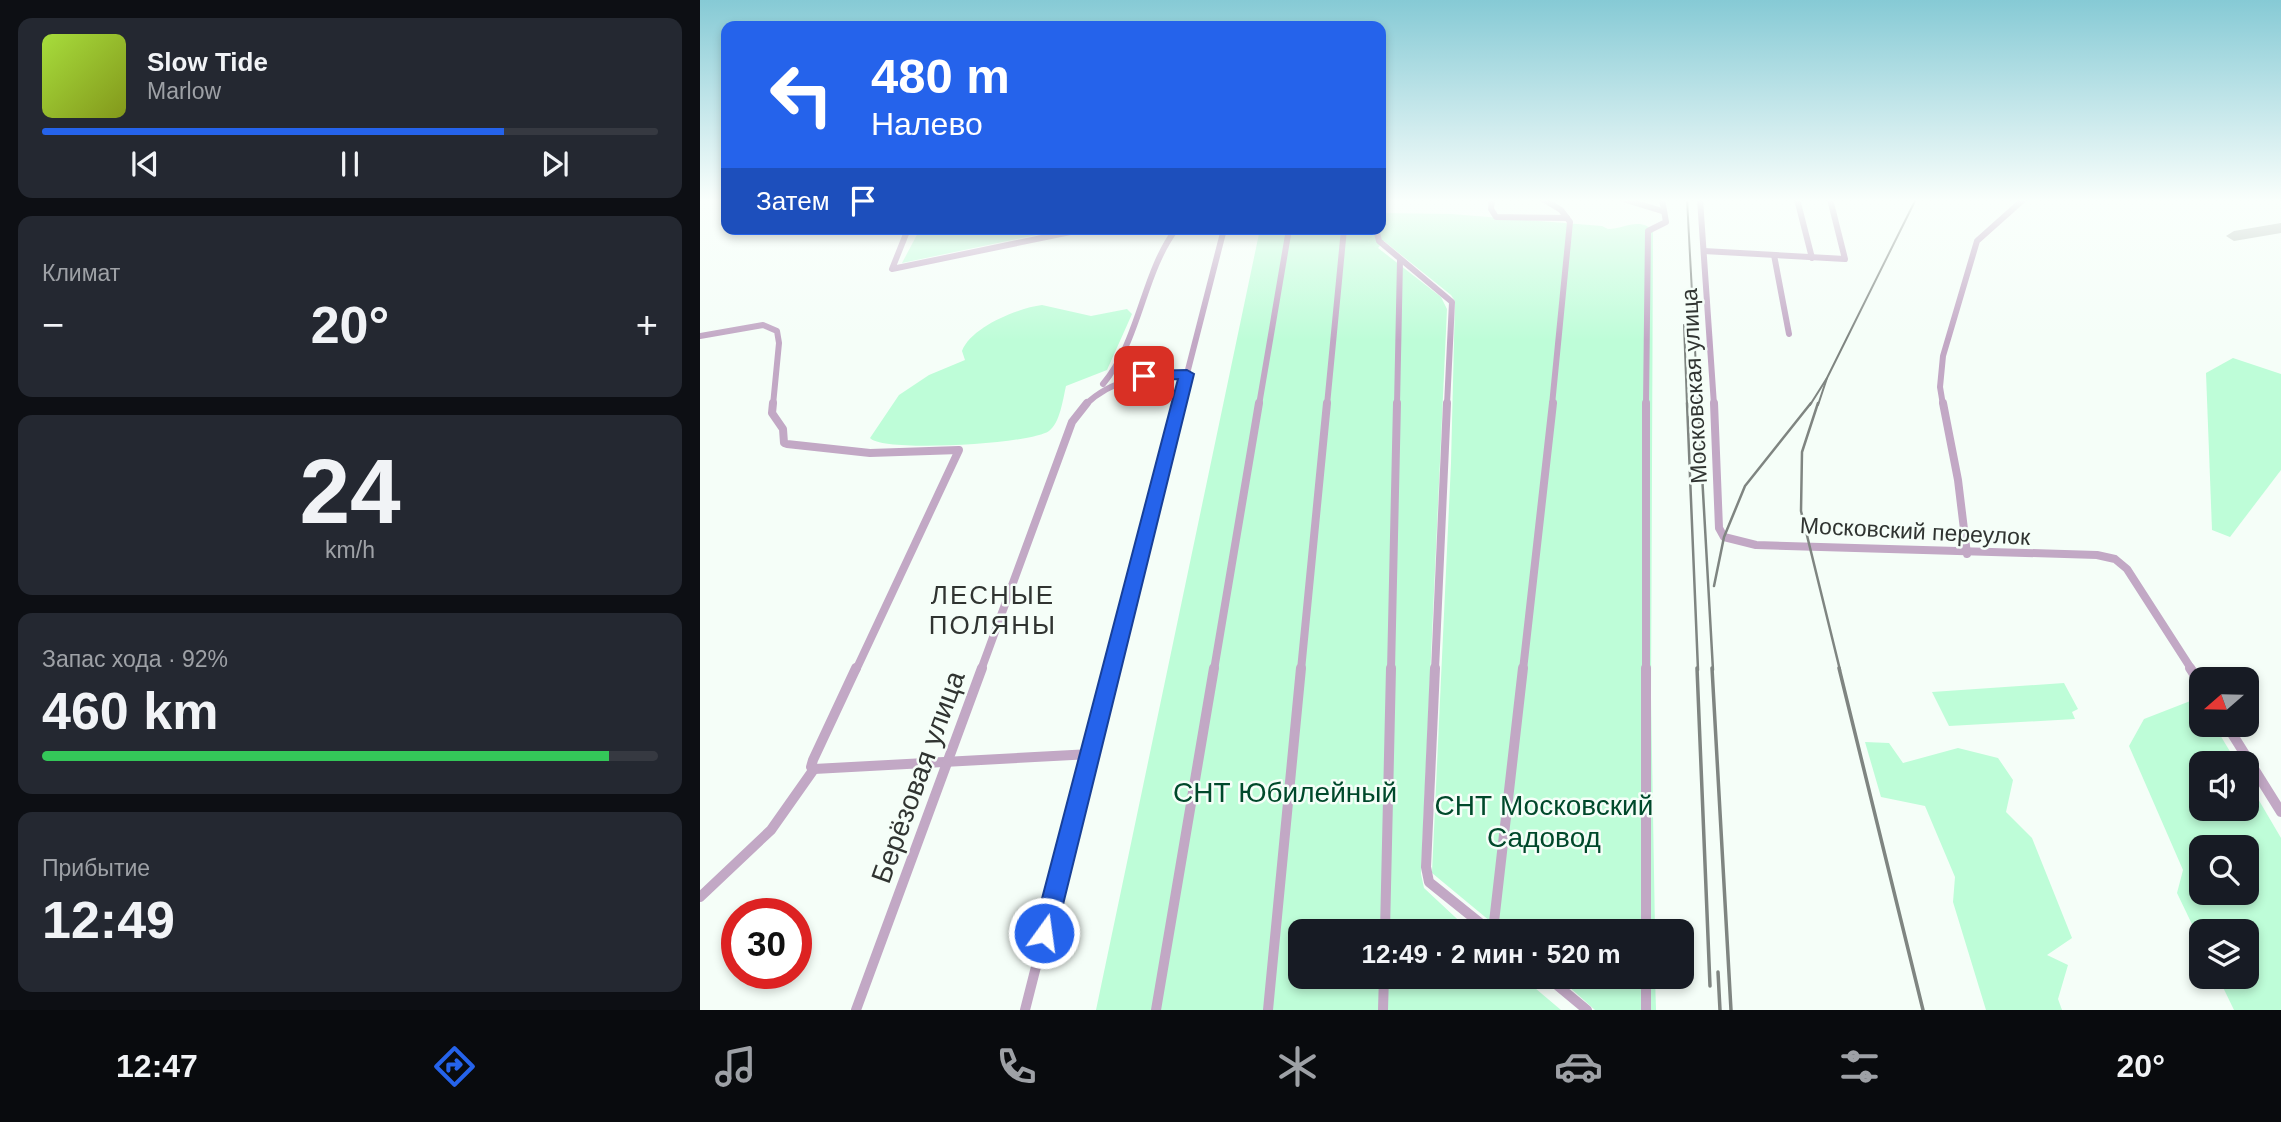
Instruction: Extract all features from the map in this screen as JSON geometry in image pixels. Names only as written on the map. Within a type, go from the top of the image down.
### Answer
[{"type":"street","points":[[901,246],[892,268],[1001,246]]},
{"type":"street","name":"Берёзовая улица","points":[[856,1010],[1065,440],[1077,415],[1117,367],[1163,246]]},
{"type":"street","points":[[1025,1010],[1220,246]]},
{"type":"street","points":[[1156,1010],[1286,246]]},
{"type":"street","points":[[1268,1010],[1342,246]]},
{"type":"street","points":[[1385,246],[1451,302],[1427,877],[1429,882],[1476,919]]},
{"type":"street","points":[[1492,919],[1545,476],[1568,246]]},
{"type":"street","points":[[1646,919],[1647,246]]},
{"type":"street","name":"Московская улица","points":[[1704,246],[1713,378],[1719,528]]},
{"type":"street","points":[[1809,246],[1812,258]]},
{"type":"street","points":[[1704,251],[1845,260],[1842,246]]},
{"type":"street","points":[[1967,554],[1958,480],[1940,387],[1943,356],[1975,246]]},
{"type":"street","points":[[1774,256],[1789,334]]},
{"type":"street","points":[[1385,919],[1400,260]]},
{"type":"street","points":[[700,336],[762,325],[777,331],[779,343],[772,413],[776,423],[783,429],[784,443],[870,453],[959,450],[813,760],[811,766],[814,769]]},
{"type":"street","points":[[1097,391],[1131,377],[1187,374]]},
{"type":"street","name":"Московский переулок","points":[[1719,528],[1727,540],[1737,541],[1967,554],[2097,555],[2115,559],[2127,569],[2190,667]]},
{"type":"street","points":[[2234,737],[2281,812]]},
{"type":"street","points":[[814,769],[1091,754]]},
{"type":"street","points":[[700,897],[771,830],[814,769]]},
{"type":"street","points":[[1383,1010],[1384,989]]},
{"type":"street","points":[[1562,989],[1587,1010]]},
{"type":"street","points":[[1646,989],[1646,1010]]},
{"type":"green space","points":[[911,246],[983,246],[902,263]]},
{"type":"green space","name":"СНТ Юбилейный","points":[[1256,246],[1380,246],[1378,248],[1441,297],[1447,309],[1421,874],[1424,888],[1457,919],[1288,919],[1288,989],[1536,989],[1561,1010],[1096,1010]]},
{"type":"green space","name":"СНТ Московский Садовод","points":[[1390,246],[1653,246],[1651,697],[1655,919],[1488,919],[1432,873],[1451,463],[1455,301]]},
{"type":"green space","points":[[1042,305],[1091,316],[1127,309],[1132,314],[1107,370],[1066,386],[1058,417],[1049,431],[1016,440],[958,445],[901,445],[881,443],[870,438],[899,395],[929,375],[965,360],[962,351],[975,334],[996,320]]},
{"type":"green space","points":[[2233,358],[2281,374],[2281,470],[2230,537],[2212,530],[2206,373]]},
{"type":"green space","points":[[2064,683],[2078,709],[2072,712],[2075,719],[1949,726],[1932,692]]},
{"type":"green space","points":[[2189,702],[2189,737],[2221,737],[2230,751],[2189,751],[2189,821],[2259,821],[2259,800],[2281,838],[2281,1010],[2234,1010],[2224,989],[2259,989],[2259,919],[2189,919],[2177,893],[2183,870],[2129,746],[2144,719]]},
{"type":"green space","points":[[1865,742],[1889,743],[1903,763],[1958,748],[1998,758],[2013,780],[2006,812],[2032,838],[2072,938],[2047,955],[2068,965],[2058,999],[2062,1010],[1986,1010],[1953,902],[1955,877],[1925,806],[1881,797]]},
{"type":"green space","points":[[1571,989],[1655,989],[1656,1010],[1595,1010]]},
{"type":"railway","points":[[1690,246],[1698,405]]},
{"type":"railway","points":[[1827,378],[1893,246]]},
{"type":"railway","points":[[1684,325],[1687,405]]},
{"type":"railway","points":[[1810,405],[1827,378]]},
{"type":"railway","points":[[1818,405],[1827,378]]},
{"type":"railway","points":[[1687,403],[1698,670]]},
{"type":"railway","points":[[1698,403],[1713,670]]},
{"type":"railway","points":[[1714,586],[1724,537],[1745,486],[1811,403]]},
{"type":"railway","points":[[1818,403],[1802,452],[1801,511],[1840,670]]},
{"type":"railway","points":[[1697,668],[1710,986]]},
{"type":"railway","points":[[1712,668],[1731,1010]]},
{"type":"railway","points":[[1839,668],[1923,1010]]},
{"type":"railway","points":[[1718,972],[1720,1010]]},
{"type":"district","name":"ЛЕСНЫЕ ПОЛЯНЫ","points":[[993,610]]},
{"type":"route","points":[[1044,933],[1187,374],[1144,376]]}]
